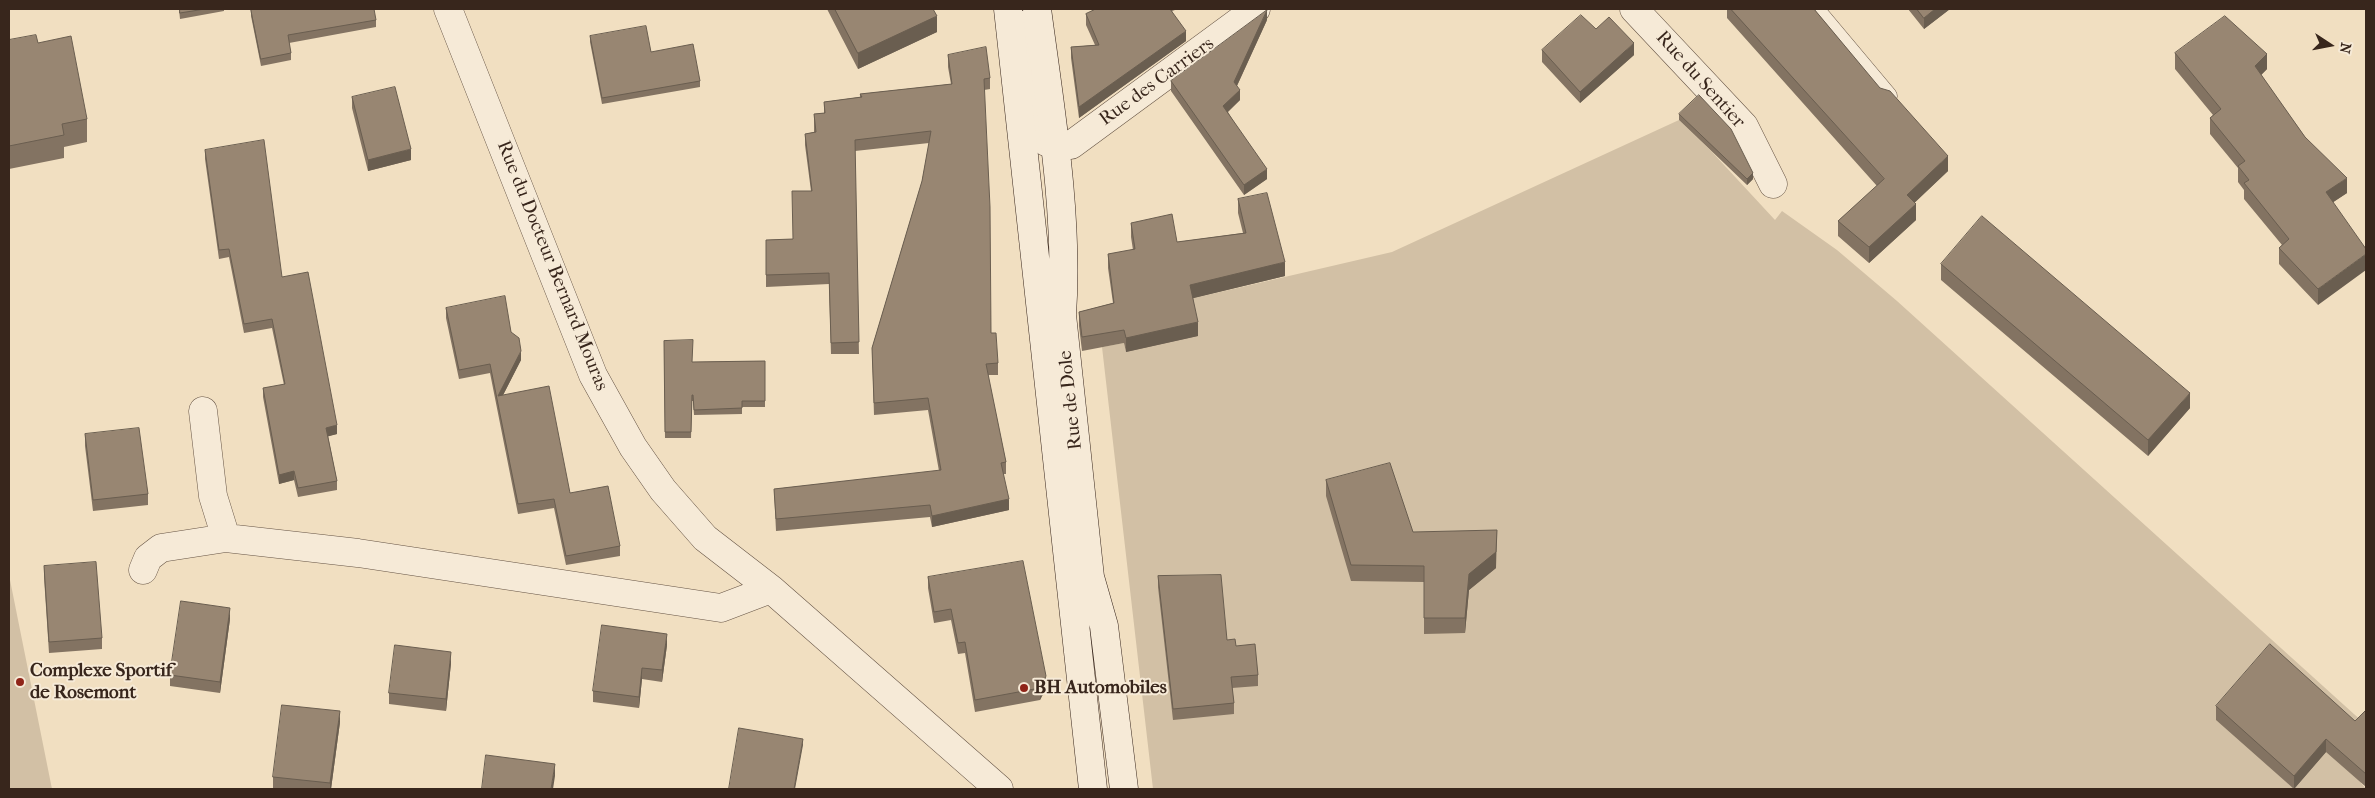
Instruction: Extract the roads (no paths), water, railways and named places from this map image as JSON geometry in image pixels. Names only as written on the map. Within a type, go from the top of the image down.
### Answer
[{"type":"street","name":"Rue du Docteur Bernard Mouras","points":[[448,9],[593,375],[633,447],[663,490],[705,538],[771,589],[999,789]]},
{"type":"street","name":"Rue de Dole","points":[[1008,9],[1093,789]]},
{"type":"street","points":[[1021,9],[1035,127],[1046,142],[1055,144]]},
{"type":"street","name":"Rue de Dole","points":[[1037,9],[1055,144],[1064,279],[1062,315],[1077,461],[1090,577],[1104,626],[1124,789]]},
{"type":"street","name":"Rue des Carriers","points":[[1055,144],[1071,145],[1256,9]]},
{"type":"street","name":"Rue du Sentier","points":[[1634,9],[1744,126],[1773,184]]},
{"type":"street","points":[[203,411],[213,496],[226,538]]},
{"type":"street","points":[[143,570],[148,558],[161,548],[226,538],[358,553],[721,608],[771,589]]},
{"type":"lane","points":[[1815,9],[1888,96]]},
{"type":"place","name":"Complexe Sportif de Rosemont","points":[[20,682]]},
{"type":"place","name":"BH Automobiles","points":[[1024,688]]}]
